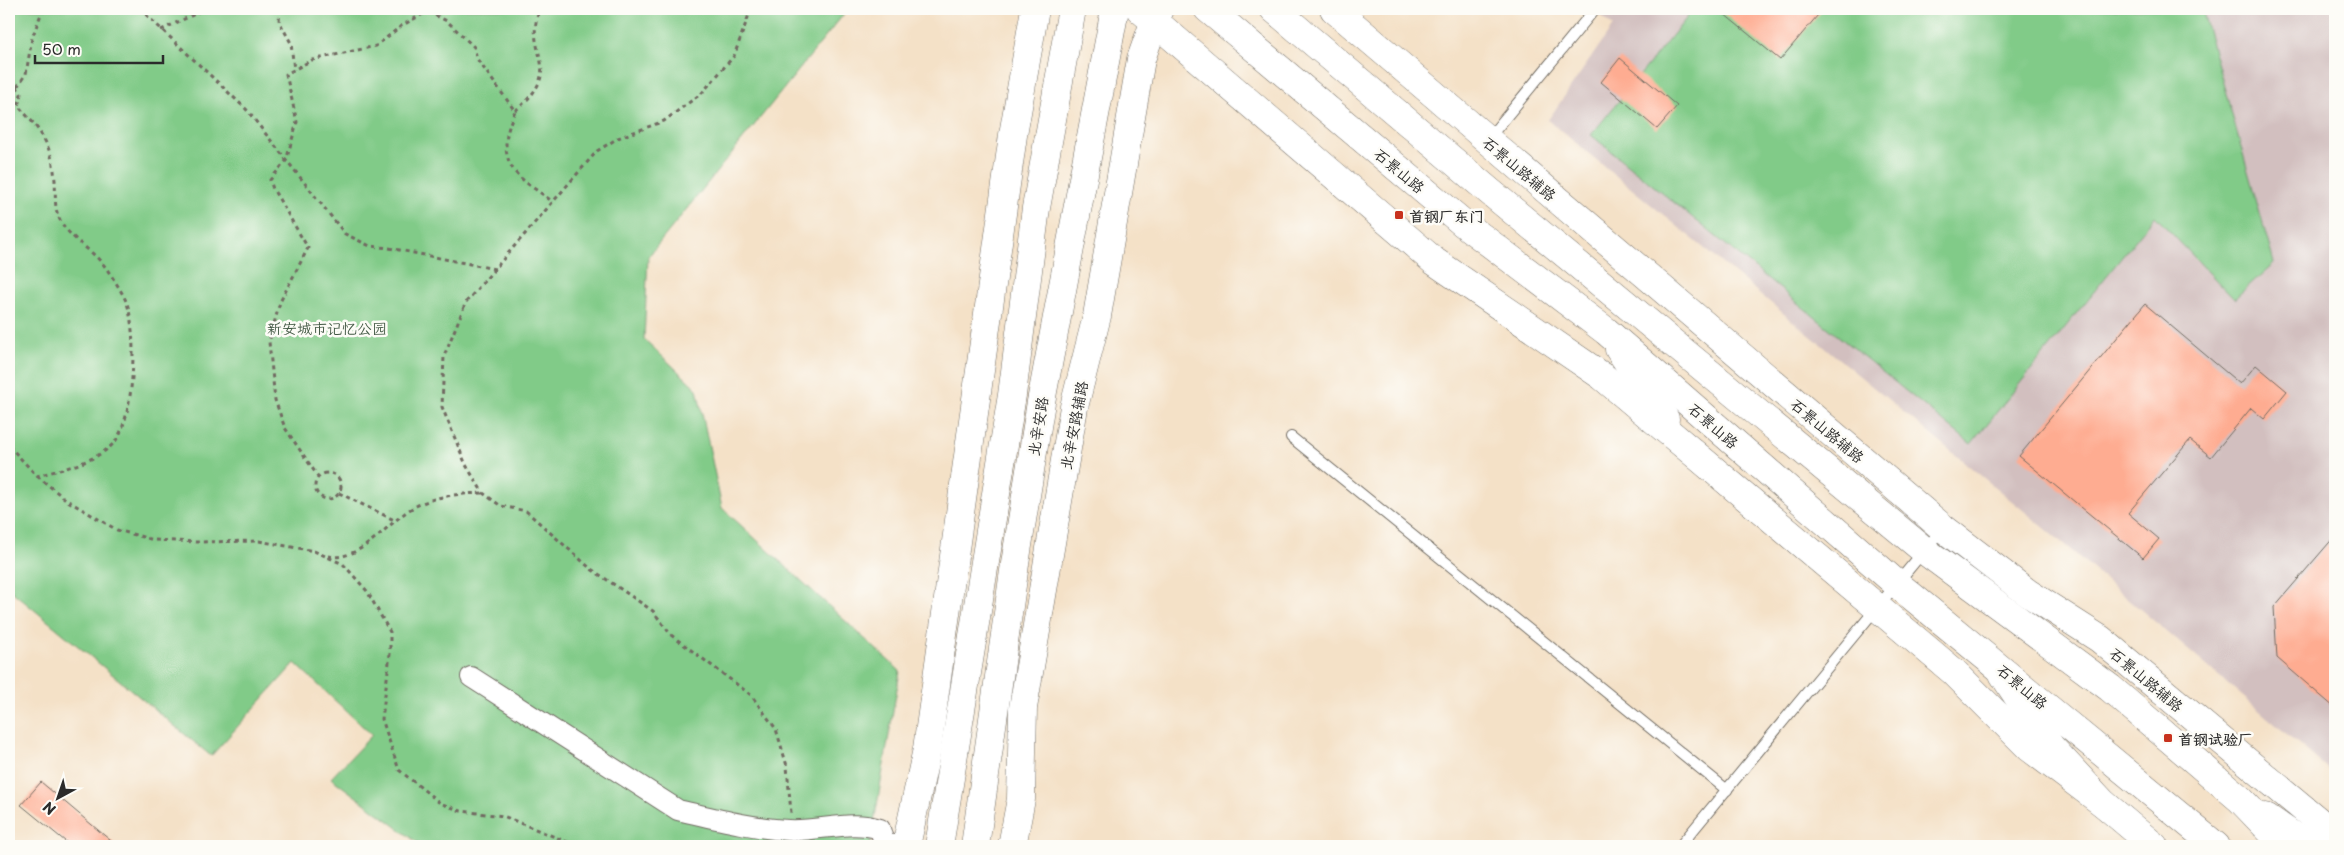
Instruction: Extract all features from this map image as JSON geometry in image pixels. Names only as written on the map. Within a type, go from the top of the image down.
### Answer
[{"type":"street","points":[[906,846],[927,749],[1013,135],[1036,9]]},
{"type":"street","name":"北辛安路","points":[[939,846],[1012,395],[1036,208],[1072,9]]},
{"type":"street","name":"北辛安路","points":[[975,846],[1015,564],[1043,393],[1115,9]]},
{"type":"street","name":"石景山路","points":[[1208,9],[1462,223],[1606,331],[1897,584],[2216,846]]},
{"type":"street","points":[[1274,9],[1489,190],[1925,551],[2110,688],[2240,800],[2285,846]]},
{"type":"street","name":"石景山路辅路","points":[[1334,9],[1943,528],[2028,592],[2100,639],[2335,836]]},
{"type":"street","points":[[1151,13],[1434,261],[1602,376],[1878,606],[1954,672],[2030,748],[2103,803],[2154,846]]},
{"type":"street","name":"北辛安路辅路","points":[[1012,846],[1021,800],[1023,708],[1074,407],[1097,316],[1141,59],[1151,13]]},
{"type":"street","points":[[1606,331],[1653,398],[1676,437]]},
{"type":"street","points":[[1015,564],[1064,474]]},
{"type":"street","points":[[1996,664],[2050,746],[2103,803]]},
{"type":"street","points":[[471,677],[678,810],[707,817],[788,830],[866,825],[880,830],[884,843],[896,846]]},
{"type":"street","points":[[927,749],[963,699]]},
{"type":"street","points":[[2240,800],[2308,846]]},
{"type":"lane","points":[[1487,140],[1595,9]]},
{"type":"lane","points":[[1291,437],[1727,790]]},
{"type":"lane","points":[[1680,846],[1943,528]]},
{"type":"path","points":[[16,87],[26,74],[32,38],[43,9]]},
{"type":"path","points":[[140,9],[246,109],[346,234],[370,246],[495,269]]},
{"type":"path","points":[[161,30],[197,13],[201,9]]},
{"type":"path","points":[[280,9],[280,21],[291,43],[294,70]]},
{"type":"path","points":[[319,478],[285,428],[275,400],[269,342],[280,302],[308,248],[273,189],[270,180],[286,161],[297,122],[286,74],[312,60],[376,46],[401,26],[432,9]]},
{"type":"path","points":[[540,9],[535,21],[539,56],[543,68],[542,80],[530,98],[515,110],[508,126],[505,153],[516,174],[553,202]]},
{"type":"path","points":[[751,9],[734,56],[702,93],[664,121],[618,138],[597,151],[466,302],[444,356],[442,407],[466,465],[483,493],[502,506],[526,512],[591,568],[653,611],[671,635],[752,695],[776,729],[787,766],[792,810],[788,830]]},
{"type":"path","points":[[427,11],[447,21],[474,47],[477,59],[515,110]]},
{"type":"path","points":[[9,83],[16,87],[21,94],[18,106],[9,111]]},
{"type":"path","points":[[18,106],[34,123],[54,159],[57,215],[66,229],[104,266],[126,301],[132,324],[134,356],[127,417],[114,444],[85,462],[37,476]]},
{"type":"path","points":[[9,446],[37,476],[68,501],[117,530],[154,540],[196,542],[259,541],[314,551],[343,564],[367,591],[390,632],[390,654],[382,719],[399,770],[440,803],[462,811],[503,816],[577,846]]},
{"type":"path","points":[[328,474],[337,477],[341,488],[339,492],[335,497],[329,499],[319,494],[316,483],[319,478],[328,474]]},
{"type":"path","points":[[339,492],[396,521]]},
{"type":"path","points":[[322,555],[337,558],[371,543],[414,507],[446,495],[483,493]]},
{"type":"shaded area","points":[[1592,9],[2335,9],[2335,775],[2052,534],[1548,120],[1613,26]]},
{"type":"green space","name":"新安城市记忆公园","points":[[9,9],[848,9],[648,257],[644,339],[697,389],[722,508],[900,671],[870,846],[422,846],[331,778],[372,735],[295,663],[211,756],[9,589]]},
{"type":"green space","points":[[1694,9],[2202,9],[2274,263],[2234,299],[2155,216],[1971,444],[1591,135]]},
{"type":"building","points":[[1718,9],[1823,9],[1780,60]]},
{"type":"building","points":[[1620,58],[1677,106],[1657,129],[1601,82]]},
{"type":"building","points":[[2145,304],[2240,384],[2256,365],[2287,391],[2264,419],[2251,408],[2211,457],[2190,440],[2128,513],[2159,539],[2143,558],[2019,456]]},
{"type":"building","points":[[2335,536],[2335,708],[2277,658],[2274,607]]},
{"type":"building","points":[[41,782],[117,846],[71,846],[21,805]]},
{"type":"place","name":"首钢厂东门","points":[[1399,215]]},
{"type":"place","name":"首钢试验厂","points":[[2168,738]]}]
